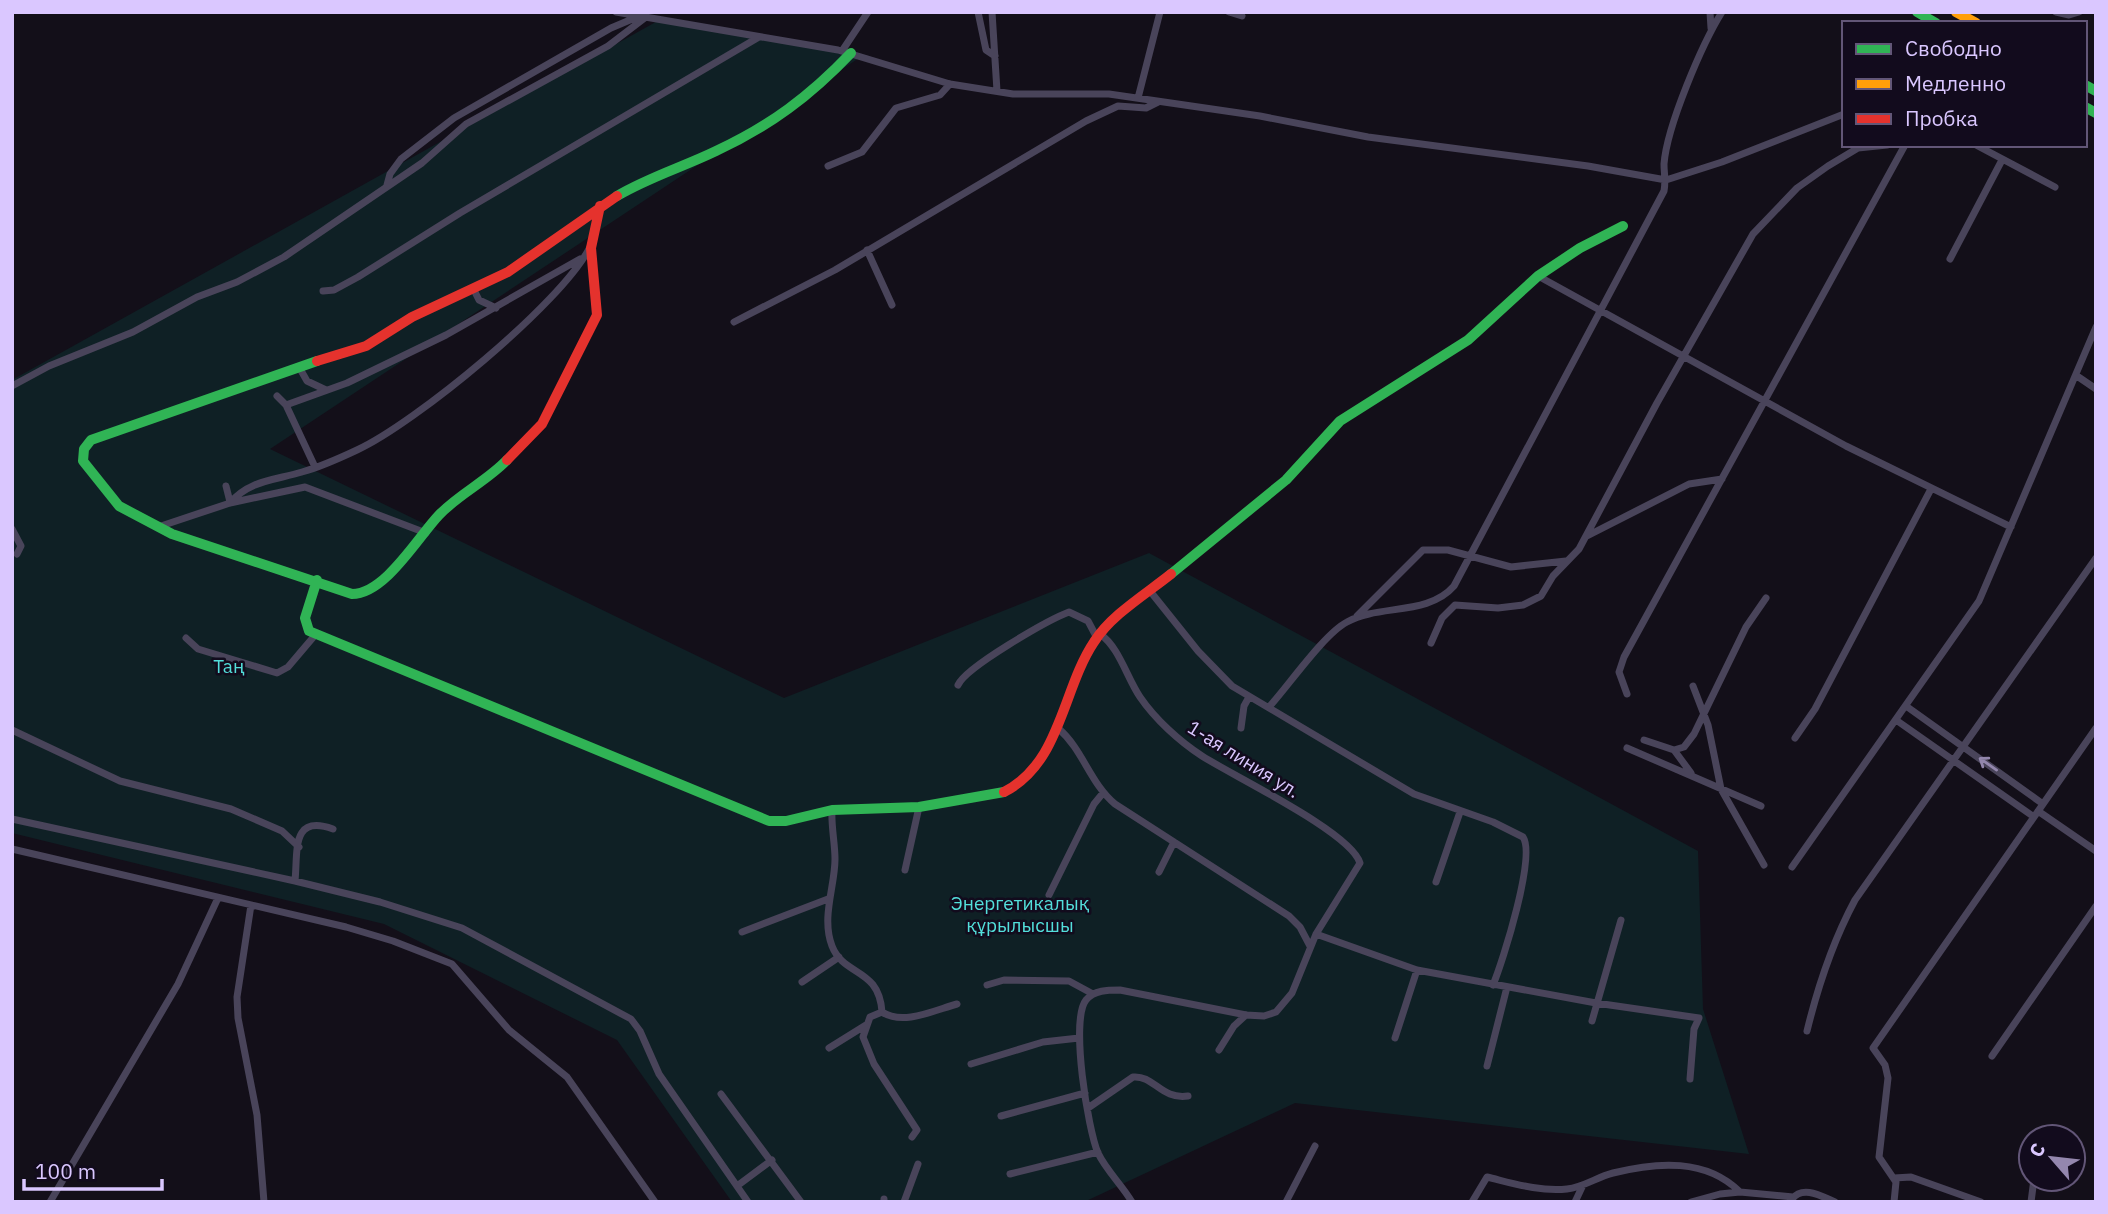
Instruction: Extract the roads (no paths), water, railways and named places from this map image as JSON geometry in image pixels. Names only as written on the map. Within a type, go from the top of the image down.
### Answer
[{"type":"main road","points":[[1917,12],[1933,21]]},
{"type":"main road","points":[[1956,12],[1972,21]]},
{"type":"main road","points":[[600,206],[592,243],[597,316],[542,424],[523,447],[440,514],[389,575],[362,594],[352,594],[317,580],[183,538],[158,527],[113,501],[83,461],[82,455],[87,444],[199,400],[358,350],[412,317],[522,263],[600,206],[647,178],[732,144],[792,109],[811,94],[847,52]]},
{"type":"main road","points":[[317,580],[304,623],[309,631],[769,821],[786,821],[831,810],[919,807],[1000,794],[1024,779],[1059,729],[1070,693],[1099,636],[1286,480],[1340,421],[1400,380],[1458,346],[1492,320],[1538,276],[1580,248],[1623,226]]},
{"type":"street","points":[[616,12],[847,52],[950,85],[1034,95],[1109,94],[1666,180],[1722,162],[1842,115]]},
{"type":"street","points":[[847,52],[868,12]]},
{"type":"street","points":[[978,12],[986,50],[995,56]]},
{"type":"street","points":[[992,12],[997,91]]},
{"type":"street","points":[[1138,98],[1160,12]]},
{"type":"street","points":[[1229,12],[1242,16]]},
{"type":"street","points":[[1710,12],[1711,29]]},
{"type":"street","points":[[1354,619],[1443,596],[1454,586],[1664,191],[1664,163],[1683,96],[1711,29],[1722,12]]},
{"type":"street","points":[[2056,12],[2069,15],[2079,12]]},
{"type":"street","points":[[387,185],[390,174],[401,159],[461,114],[611,28],[643,16]]},
{"type":"street","points":[[12,386],[49,366],[133,332],[197,297],[265,268],[422,163],[479,116],[608,46],[643,16]]},
{"type":"street","points":[[323,291],[334,290],[358,277],[460,213],[760,37]]},
{"type":"street","points":[[828,166],[862,152],[896,108],[940,95],[950,85]]},
{"type":"street","points":[[734,323],[794,293],[1109,109],[1125,104],[1146,108],[1158,102]]},
{"type":"street","points":[[461,114],[479,116]]},
{"type":"street","points":[[1269,707],[1336,630],[1354,619],[1423,550],[1433,548],[1470,554],[1511,567],[1566,561],[1573,557],[1753,234],[1797,188],[1858,148],[1868,147]]},
{"type":"street","points":[[1627,694],[1619,673],[1620,665],[1904,147]]},
{"type":"street","points":[[1980,147],[2055,187]]},
{"type":"street","points":[[1950,259],[2003,160]]},
{"type":"street","points":[[230,503],[248,487],[316,467],[368,445],[463,376],[530,316],[586,255],[592,243]]},
{"type":"street","points":[[867,250],[892,305]]},
{"type":"street","points":[[286,405],[327,390],[497,308],[586,255]]},
{"type":"street","points":[[1538,276],[1683,357],[1931,489],[2011,527]]},
{"type":"street","points":[[473,288],[479,300],[497,308]]},
{"type":"street","points":[[1792,867],[1979,601],[2096,327]]},
{"type":"street","points":[[299,368],[307,381],[327,390]]},
{"type":"street","points":[[2077,376],[2096,388]]},
{"type":"street","points":[[277,396],[286,405],[316,467]]},
{"type":"street","points":[[1587,536],[1689,484],[1723,479]]},
{"type":"street","points":[[226,486],[230,503]]},
{"type":"street","points":[[158,527],[230,503],[305,487],[426,533]]},
{"type":"street","points":[[1795,738],[1815,709],[1931,489]]},
{"type":"street","points":[[12,529],[21,546],[17,554]]},
{"type":"street","points":[[1807,1031],[1816,995],[1844,920],[2096,558]]},
{"type":"street","points":[[1431,643],[1442,618],[1455,606],[1498,608],[1532,602],[1541,596],[1566,561]]},
{"type":"street","points":[[1150,591],[1216,670],[1249,696],[1414,794],[1500,825],[1527,842],[1527,854],[1505,951],[1493,985]]},
{"type":"street","points":[[1674,750],[1684,747],[1705,715],[1746,627],[1766,598]]},
{"type":"street","name":"1-ая линия ул.","points":[[958,685],[965,674],[981,663],[1069,612],[1088,621],[1099,636],[1112,645],[1140,698],[1176,736],[1201,755],[1311,820],[1353,851],[1360,863],[1316,934]]},
{"type":"street","points":[[186,638],[198,649],[276,673],[288,667],[316,634]]},
{"type":"street","points":[[1693,686],[1705,715],[1721,789],[1764,866]]},
{"type":"street","points":[[1241,729],[1244,706],[1249,696]]},
{"type":"street","points":[[1906,706],[2043,804]]},
{"type":"street","points":[[1896,720],[2096,851]]},
{"type":"street","points":[[1059,729],[1073,744],[1103,793],[1289,916],[1300,927],[1310,946]]},
{"type":"street","points":[[1894,1202],[1894,1178],[1879,1157],[1888,1078],[1885,1065],[1873,1048],[2096,729]]},
{"type":"street","points":[[12,730],[120,781],[231,809],[282,831],[299,846]]},
{"type":"street","points":[[1644,740],[1674,750],[1691,773]]},
{"type":"street","points":[[1627,748],[1691,773],[1761,806]]},
{"type":"street","points":[[1049,895],[1094,804],[1103,793]]},
{"type":"street","points":[[905,870],[919,807]]},
{"type":"street","points":[[831,810],[835,860],[828,899],[830,941],[839,957],[877,987],[883,1012]]},
{"type":"street","points":[[1436,882],[1460,812]]},
{"type":"street","points":[[12,819],[295,881],[380,902],[462,929],[631,1019],[640,1031],[659,1073],[748,1202]]},
{"type":"street","points":[[295,881],[300,837],[309,825],[319,824],[333,829]]},
{"type":"street","points":[[1159,872],[1174,842]]},
{"type":"street","points":[[12,849],[393,941],[452,964],[509,1030],[567,1077],[655,1202]]},
{"type":"street","points":[[50,1202],[178,984],[218,898]]},
{"type":"street","points":[[742,932],[828,899]]},
{"type":"street","points":[[251,905],[237,997],[238,1018],[257,1115],[264,1202]]},
{"type":"street","points":[[1992,1056],[2096,906]]},
{"type":"street","points":[[1592,1021],[1621,920]]},
{"type":"street","points":[[1132,1202],[1098,1152],[1088,1108],[1079,1038],[1079,1014],[1087,999],[1093,994],[1109,990],[1139,993],[1246,1015],[1270,1015],[1286,1003],[1316,934],[1417,970],[1596,1003],[1699,1018],[1694,1029],[1690,1079]]},
{"type":"street","points":[[802,982],[839,957]]},
{"type":"street","points":[[1395,1038],[1417,970]]},
{"type":"street","points":[[987,985],[998,981],[1057,979],[1075,981],[1093,994]]},
{"type":"street","points":[[1487,1066],[1507,987]]},
{"type":"street","points":[[912,1137],[917,1130],[867,1048],[863,1037],[866,1024],[870,1017],[883,1012],[898,1018],[957,1004]]},
{"type":"street","points":[[1219,1050],[1234,1026],[1246,1015]]},
{"type":"street","points":[[829,1048],[866,1024]]},
{"type":"street","points":[[971,1064],[1043,1042],[1079,1038]]},
{"type":"street","points":[[1088,1108],[1133,1077],[1140,1076],[1171,1096],[1188,1096]]},
{"type":"street","points":[[1001,1116],[1085,1093]]},
{"type":"street","points":[[721,1094],[772,1160],[800,1202]]},
{"type":"street","points":[[1286,1202],[1315,1146]]},
{"type":"street","points":[[1010,1174],[1098,1152]]},
{"type":"street","points":[[737,1186],[772,1160]]},
{"type":"street","points":[[904,1202],[918,1164]]},
{"type":"street","points":[[1472,1202],[1487,1177],[1550,1189],[1583,1185],[1611,1174],[1678,1165],[1706,1169],[1729,1182],[1740,1192]]},
{"type":"street","points":[[1894,1178],[1911,1177],[1981,1202]]},
{"type":"street","points":[[1575,1202],[1583,1185]]},
{"type":"street","points":[[1691,1202],[1740,1192],[1792,1200],[1806,1191],[1835,1202]]},
{"type":"park label","name":"Таң","points":[[229,666]]},
{"type":"park label","name":"Энергетикалық құрылысшы","points":[[1020,914]]}]
